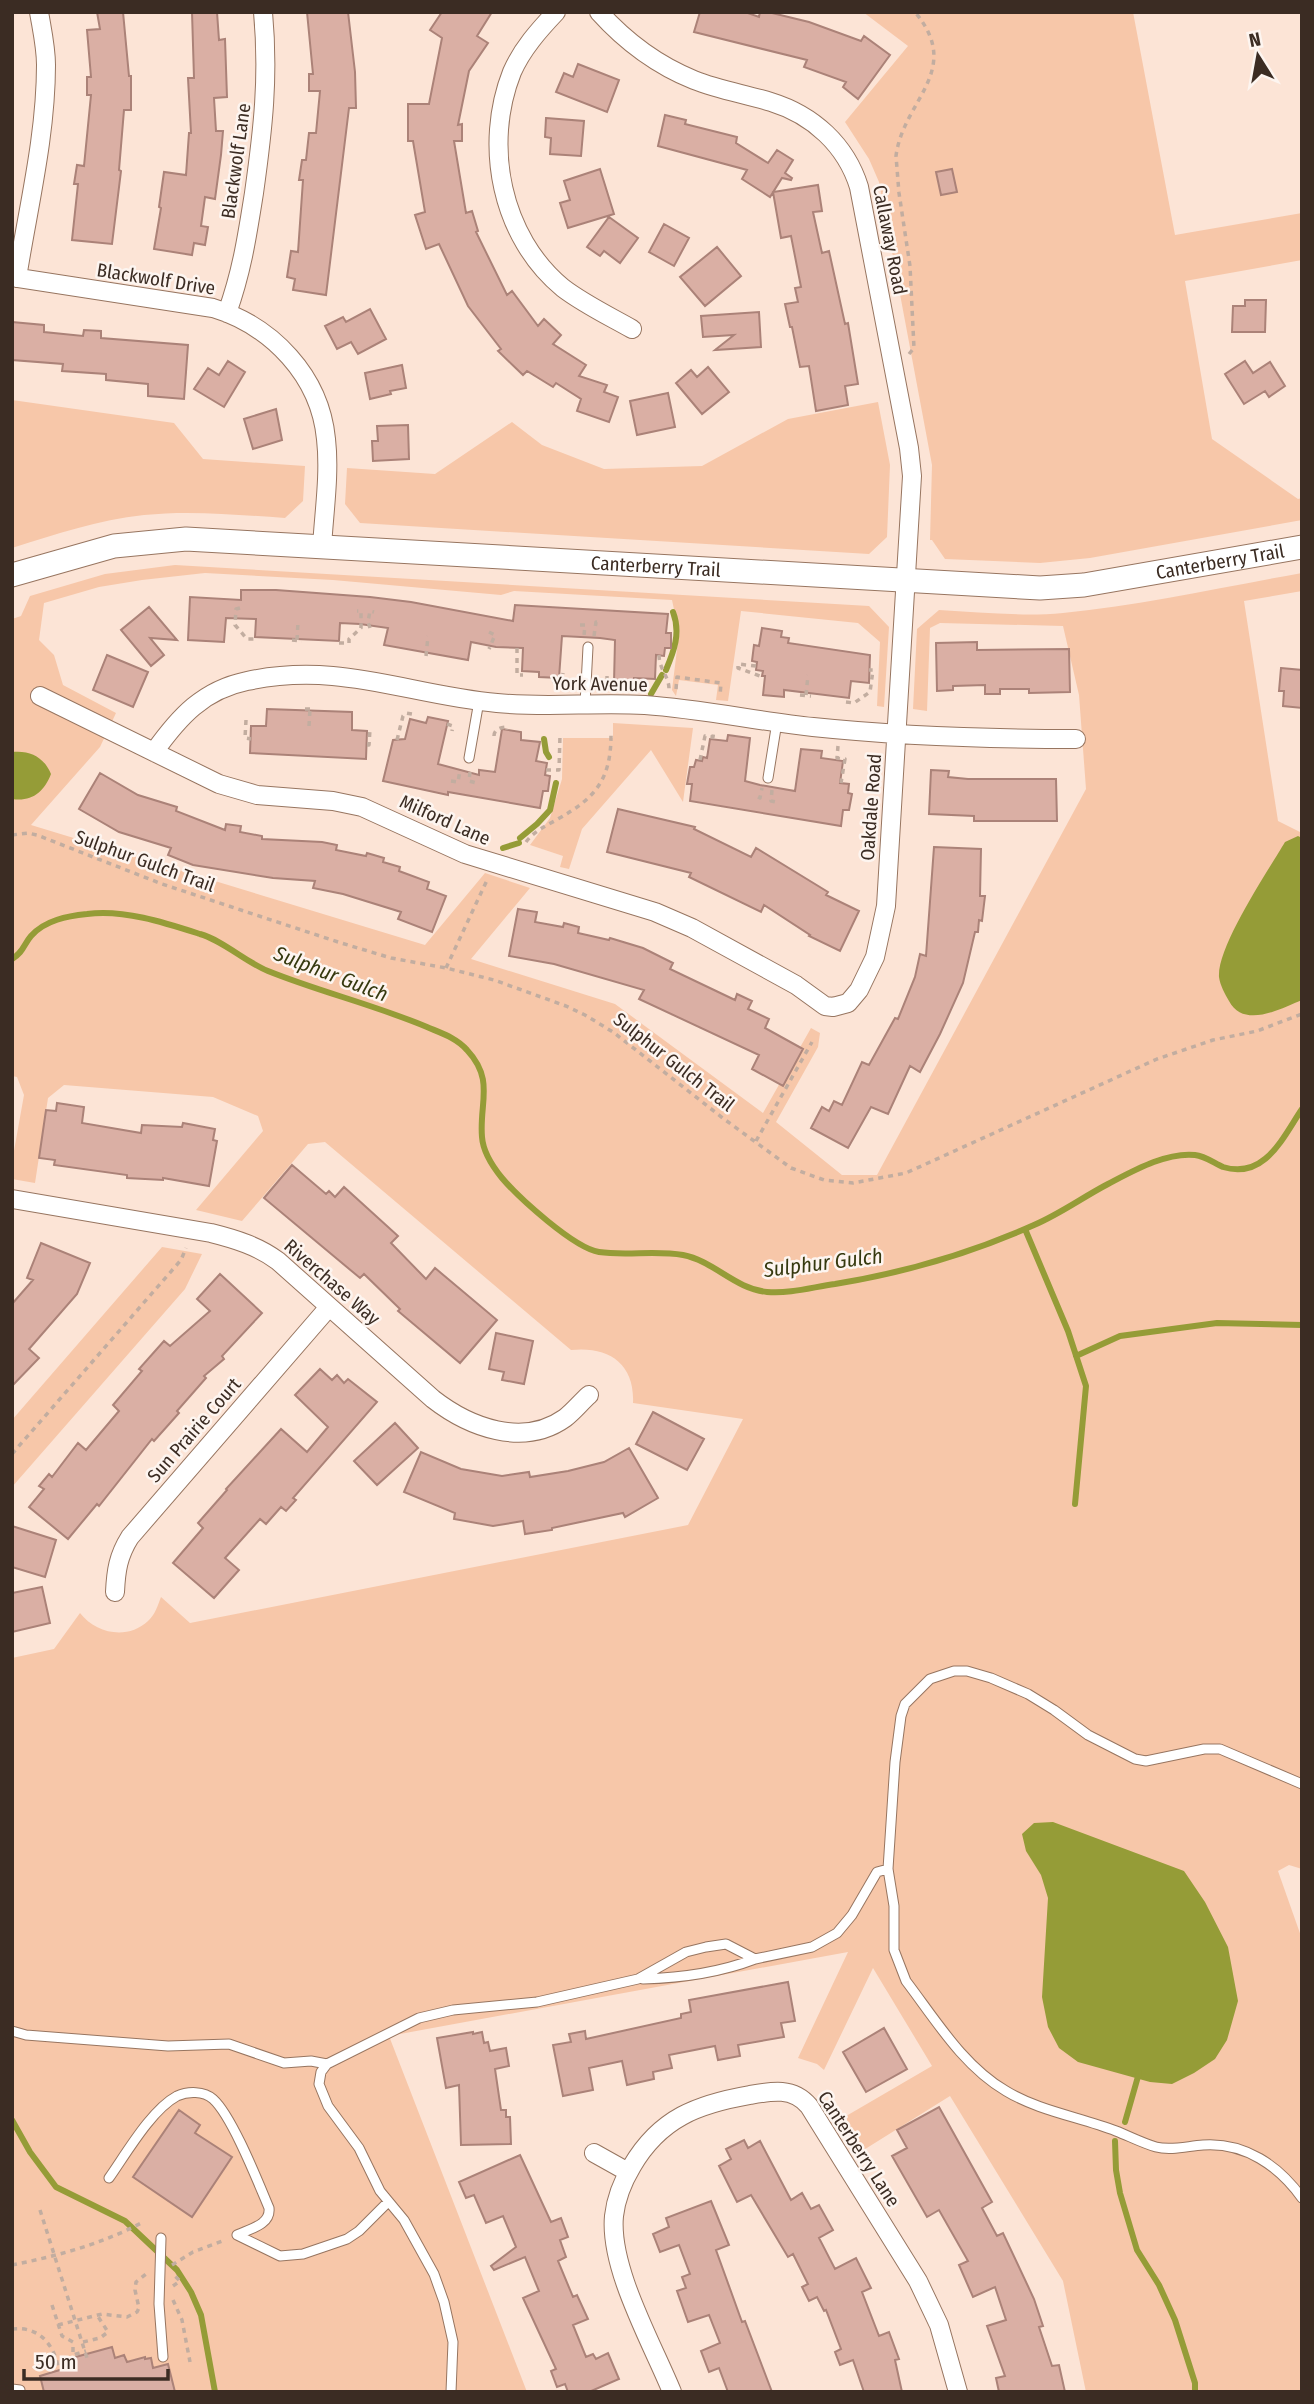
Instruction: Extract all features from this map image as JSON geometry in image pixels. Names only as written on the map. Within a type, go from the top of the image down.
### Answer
[{"type":"street","points":[[15,278],[39,138],[45,81],[45,45],[38,12]]},
{"type":"street","name":"Blackwolf Lane","points":[[227,313],[242,268],[264,126],[267,59],[262,12]]},
{"type":"street","points":[[556,12],[525,50],[507,89],[499,136],[502,186],[520,234],[548,273],[577,298],[632,329]]},
{"type":"street","name":"Callaway Road","points":[[600,12],[633,44],[668,69],[713,87],[770,101],[800,114],[828,136],[850,162],[864,206],[911,461],[906,581]]},
{"type":"street","name":"Blackwolf Drive","points":[[15,278],[190,304],[227,313],[252,324],[271,338],[298,368],[314,394],[323,422],[327,454],[321,547]]},
{"type":"street","name":"Canterberry Trail","points":[[12,575],[96,550],[145,541],[186,539],[1011,588],[1067,586],[1302,547]]},
{"type":"street","name":"Oakdale Road","points":[[825,1006],[841,1006],[855,997],[878,946],[886,906],[906,581]]},
{"type":"street","name":"York Avenue","points":[[154,752],[191,706],[215,690],[247,681],[304,674],[377,680],[480,701],[526,705],[673,707],[777,723],[897,733],[1002,739],[1076,739]]},
{"type":"street","name":"Milford Lane","points":[[40,696],[205,779],[271,797],[333,801],[362,807],[465,854],[668,917],[796,985],[825,1006]]},
{"type":"street","name":"Riverchase Way","points":[[12,1199],[230,1238],[270,1256],[433,1399],[459,1417],[482,1427],[517,1433],[541,1429],[566,1417],[589,1395]]},
{"type":"street","name":"Sun Prairie Court","points":[[115,1592],[117,1563],[130,1537],[329,1307]]},
{"type":"street","name":"Canterberry Lane","points":[[672,2392],[624,2280],[615,2252],[614,2214],[620,2190],[628,2172],[651,2139],[667,2124],[689,2111],[716,2102],[756,2093],[784,2091],[798,2094],[813,2111],[918,2281],[939,2325],[958,2392]]},
{"type":"street","points":[[594,2153],[628,2172]]},
{"type":"lane","points":[[585,704],[588,647]]},
{"type":"lane","points":[[469,758],[480,701]]},
{"type":"lane","points":[[768,778],[777,723]]},
{"type":"lane","points":[[1302,1784],[1220,1749],[1204,1749],[1146,1761],[1135,1759],[1088,1735],[1054,1710],[1008,1684],[978,1674],[954,1671],[930,1679],[911,1696],[901,1716],[888,1869],[894,1906],[894,1950],[899,1967],[906,1981],[965,2056],[988,2080],[1028,2101],[1156,2147],[1170,2149],[1208,2144],[1244,2151],[1261,2158],[1276,2169],[1289,2180],[1302,2198]]},
{"type":"lane","points":[[451,2392],[453,2342],[435,2274],[404,2220],[388,2202],[359,2148],[321,2094],[321,2072],[327,2064],[404,2024],[427,2016],[463,2009],[537,2002],[638,1979],[740,1965],[755,1959],[812,1947],[837,1933],[852,1915],[877,1872],[888,1869]]},
{"type":"lane","points":[[638,1979],[686,1952],[706,1947],[726,1944],[755,1959]]},
{"type":"lane","points":[[12,2031],[26,2035],[125,2044],[229,2044],[284,2063],[311,2061],[327,2064]]},
{"type":"lane","points":[[109,2178],[155,2115],[175,2097],[184,2093],[203,2094],[212,2098],[225,2112],[269,2208],[270,2215],[267,2220],[237,2235]]},
{"type":"lane","points":[[237,2235],[280,2256],[303,2254],[347,2239],[359,2231],[388,2202]]},
{"type":"lane","points":[[161,2238],[159,2304],[163,2357]]},
{"type":"path","points":[[909,354],[914,348],[912,299],[896,156],[904,124],[928,86],[934,58],[929,31],[915,12]]},
{"type":"path","points":[[240,608],[236,609],[235,625],[247,639],[256,639]]},
{"type":"path","points":[[339,643],[349,643],[349,639],[361,628],[361,611],[357,611]]},
{"type":"path","points":[[370,628],[370,611],[374,612]]},
{"type":"path","points":[[297,640],[298,622]]},
{"type":"path","points":[[489,632],[495,635],[489,649]]},
{"type":"path","points":[[425,656],[428,636]]},
{"type":"path","points":[[517,648],[517,675],[523,675]]},
{"type":"path","points":[[659,656],[659,666],[668,679],[669,693],[675,693],[677,677],[721,683],[719,698],[723,699]]},
{"type":"path","points":[[756,666],[738,664],[738,668],[760,677]]},
{"type":"path","points":[[845,702],[854,703],[870,692],[873,670],[869,670]]},
{"type":"path","points":[[554,678],[554,682],[562,682],[563,673]]},
{"type":"path","points":[[800,695],[808,695],[807,675]]},
{"type":"path","points":[[607,676],[612,685],[619,686],[619,683]]},
{"type":"path","points":[[309,726],[310,709]]},
{"type":"path","points":[[397,740],[403,716],[406,713],[412,714]]},
{"type":"path","points":[[246,720],[245,738],[251,739]]},
{"type":"path","points":[[447,724],[453,726],[452,731]]},
{"type":"path","points":[[494,736],[502,727],[508,727],[507,730]]},
{"type":"path","points":[[367,745],[370,729]]},
{"type":"path","points":[[701,761],[705,736],[713,737],[714,730]]},
{"type":"path","points":[[546,770],[559,770],[560,735]]},
{"type":"path","points":[[526,842],[540,829],[578,807],[593,794],[608,767],[611,735]]},
{"type":"path","points":[[838,746],[838,758],[845,759],[841,783]]},
{"type":"path","points":[[451,781],[458,782],[460,771]]},
{"type":"path","points":[[470,772],[469,781],[477,783]]},
{"type":"path","name":"Sulphur Gulch Trail","points":[[12,835],[37,835],[162,884],[368,952],[446,968],[540,996],[592,1018],[613,1032],[724,1119],[792,1168],[812,1177],[853,1183],[892,1177],[919,1168],[1157,1059],[1213,1040],[1257,1031],[1302,1014]]},
{"type":"path","points":[[446,968],[488,876]]},
{"type":"path","points":[[756,1141],[812,1042]]},
{"type":"path","points":[[12,1454],[181,1260],[186,1248]]},
{"type":"path","points":[[40,2210],[88,2358]]},
{"type":"path","points":[[12,2265],[99,2242],[143,2222]]},
{"type":"path","points":[[168,2290],[180,2281],[169,2268],[193,2252],[237,2235]]},
{"type":"path","points":[[58,2325],[97,2315],[132,2316],[139,2308],[136,2282],[151,2270],[161,2268]]},
{"type":"path","points":[[171,2297],[182,2320],[190,2362]]},
{"type":"path","points":[[52,2305],[62,2336],[73,2342],[72,2355],[86,2351]]},
{"type":"path","points":[[83,2342],[100,2338],[108,2332],[97,2315]]},
{"type":"path","points":[[12,2329],[30,2331],[42,2336],[50,2343],[58,2366]]},
{"type":"shaded area","points":[[863,12],[1133,12],[1175,235],[1302,213],[1302,260],[1185,281],[1212,439],[1298,499],[1302,498],[1302,520],[1090,558],[1040,563],[945,559],[930,540],[932,465],[879,182],[869,159],[845,122],[908,46]]},
{"type":"shaded area","points":[[12,400],[174,423],[203,459],[305,466],[303,501],[285,518],[197,513],[144,515],[94,524],[12,548]]},
{"type":"shaded area","points":[[878,402],[890,465],[887,537],[869,554],[360,523],[345,504],[347,468],[435,474],[512,422],[542,445],[604,469],[702,466],[788,419]]},
{"type":"shaded area","points":[[175,565],[869,606],[889,627],[884,707],[877,706],[880,642],[858,623],[741,611],[728,701],[716,700],[718,685],[679,680],[676,696],[672,690],[679,633],[672,600],[514,591],[501,595],[333,580],[205,573],[99,587],[44,603],[39,640],[54,655],[63,685],[116,713],[100,747],[31,825],[425,945],[485,873],[530,888],[471,959],[615,1004],[763,1113],[811,1028],[820,1033],[818,1047],[776,1122],[842,1175],[877,1175],[1086,789],[1079,695],[1063,626],[940,623],[930,628],[927,711],[913,709],[917,629],[939,610],[1048,614],[1093,610],[1302,573],[1302,591],[1244,601],[1278,821],[1302,833],[1302,1869],[1289,1865],[1278,1871],[1302,1939],[1302,2392],[1086,2392],[1063,2281],[950,2096],[862,2151],[841,2119],[932,2066],[873,1968],[824,2070],[817,2064],[798,2058],[848,1952],[389,2036],[527,2392],[12,2392],[12,1658],[54,1649],[80,1613],[103,1630],[131,1631],[150,1619],[161,1597],[190,1623],[688,1525],[743,1419],[633,1403],[629,1377],[617,1360],[597,1351],[571,1350],[325,1142],[308,1144],[242,1221],[196,1210],[263,1131],[258,1116],[213,1097],[64,1085],[48,1098],[35,1183],[12,1179],[12,1162],[24,1095],[17,1077],[12,1076],[12,619],[21,616],[30,596],[105,574]]},
{"type":"shaded area","points":[[613,723],[693,728],[683,802],[651,750],[582,829],[569,869],[560,867],[563,856],[530,845],[550,818],[562,779],[563,738],[613,738]]},
{"type":"shaded area","points":[[12,752],[25,752],[36,756],[51,774],[41,791],[26,799],[12,799]]},
{"type":"shaded area","points":[[1298,836],[1302,838],[1302,1000],[1273,1012],[1244,1014],[1229,1001],[1223,989],[1219,977],[1221,963],[1235,928],[1267,871],[1285,842]]},
{"type":"shaded area","points":[[162,1247],[202,1254],[185,1289],[12,1487],[12,1420]]},
{"type":"shaded area","points":[[1053,1822],[1184,1871],[1205,1902],[1228,1947],[1238,2001],[1227,2040],[1215,2059],[1194,2073],[1172,2084],[1150,2082],[1078,2062],[1059,2048],[1048,2027],[1042,1997],[1048,1898],[1041,1875],[1026,1851],[1022,1834],[1034,1823]]},
{"type":"building","points":[[97,12],[123,12],[131,76],[131,110],[124,110],[121,171],[112,244],[72,240],[78,184],[74,184],[77,165],[84,166],[91,95],[87,95],[87,77],[91,77],[87,30],[100,29]]},
{"type":"building","points":[[192,12],[217,12],[219,40],[225,39],[227,97],[214,98],[216,131],[223,131],[215,199],[205,197],[201,226],[208,227],[205,245],[194,243],[192,255],[154,249],[164,172],[186,175],[191,133],[188,78],[194,78]]},
{"type":"building","points":[[307,12],[348,12],[355,72],[356,108],[349,108],[326,295],[293,290],[295,279],[287,277],[291,251],[298,252],[303,180],[299,180],[302,160],[306,160],[309,133],[316,133],[320,91],[309,91],[309,74],[313,74]]},
{"type":"building","points":[[442,12],[492,12],[477,36],[488,43],[469,71],[458,125],[462,124],[462,141],[454,141],[466,213],[472,211],[478,231],[476,232],[507,295],[512,291],[538,326],[544,319],[561,335],[553,344],[586,365],[579,376],[607,385],[604,392],[618,397],[609,422],[577,411],[581,399],[556,383],[553,387],[527,371],[523,375],[498,351],[501,349],[468,306],[439,244],[426,249],[415,215],[425,212],[413,141],[408,141],[408,104],[429,104],[442,38],[430,30]]},
{"type":"building","points":[[700,12],[745,12],[759,17],[760,12],[768,12],[809,22],[861,41],[864,36],[890,55],[858,99],[843,87],[846,82],[804,67],[807,60],[694,32]]},
{"type":"building","points":[[578,64],[619,80],[607,112],[556,92],[564,73],[573,77]]},
{"type":"building","points":[[665,115],[686,120],[685,124],[737,137],[736,143],[768,163],[777,150],[793,160],[785,173],[791,180],[782,178],[770,197],[742,179],[747,170],[658,146]]},
{"type":"building","points":[[546,118],[584,121],[581,156],[550,154],[551,138],[545,137]]},
{"type":"building","points":[[600,169],[614,214],[568,228],[560,203],[570,200],[564,181]]},
{"type":"building","points":[[952,169],[957,192],[941,195],[936,172]]},
{"type":"building","points":[[818,185],[822,211],[813,212],[822,253],[829,251],[845,324],[848,323],[858,384],[845,386],[848,405],[816,411],[809,366],[800,367],[785,304],[798,302],[795,288],[801,287],[791,236],[781,238],[773,192]]},
{"type":"building","points":[[609,217],[638,238],[620,263],[604,251],[600,256],[587,247]]},
{"type":"building","points":[[664,224],[689,238],[674,266],[649,252]]},
{"type":"building","points":[[717,247],[741,276],[705,306],[680,277]]},
{"type":"building","points":[[1245,300],[1266,300],[1265,332],[1232,332],[1233,306],[1245,306]]},
{"type":"building","points":[[370,309],[386,339],[358,354],[351,342],[337,349],[325,326],[343,317],[346,322]]},
{"type":"building","points":[[759,312],[761,347],[715,350],[734,335],[703,337],[701,316]]},
{"type":"building","points":[[12,322],[44,325],[44,332],[83,336],[84,330],[101,331],[101,338],[188,345],[184,399],[148,396],[148,384],[106,380],[106,374],[62,371],[63,364],[12,360]]},
{"type":"building","points":[[228,361],[245,372],[224,407],[194,389],[208,368],[219,375]]},
{"type":"building","points":[[1245,361],[1253,373],[1270,362],[1285,386],[1269,397],[1265,391],[1244,404],[1225,374]]},
{"type":"building","points":[[402,365],[406,388],[370,399],[365,373]]},
{"type":"building","points":[[708,367],[729,392],[702,414],[676,383],[691,370],[697,377]]},
{"type":"building","points":[[668,393],[675,427],[637,435],[630,401]]},
{"type":"building","points":[[276,409],[282,440],[253,449],[244,419]]},
{"type":"building","points":[[408,425],[409,459],[373,461],[372,441],[378,441],[377,426]]},
{"type":"building","points":[[241,590],[370,597],[513,621],[515,605],[668,614],[666,633],[671,633],[671,648],[665,648],[664,656],[656,655],[655,679],[634,678],[634,683],[614,683],[615,640],[600,638],[562,636],[559,678],[539,677],[539,672],[522,671],[523,648],[496,647],[471,642],[468,660],[384,645],[388,628],[360,624],[340,623],[339,641],[255,637],[256,619],[226,618],[224,642],[188,640],[190,597],[241,600]]},
{"type":"building","points":[[149,607],[177,640],[150,638],[164,655],[151,666],[121,630]]},
{"type":"building","points":[[762,628],[782,631],[781,637],[789,638],[788,643],[870,655],[869,683],[851,681],[849,698],[784,690],[784,697],[763,695],[765,676],[762,676],[763,671],[756,670],[757,662],[752,661],[754,645],[759,646]]},
{"type":"building","points":[[977,642],[977,650],[1069,649],[1070,692],[1029,693],[1029,689],[1000,689],[1000,694],[985,694],[985,685],[953,686],[953,690],[937,691],[936,643]]},
{"type":"building","points":[[107,655],[148,672],[133,707],[93,690]]},
{"type":"building","points":[[1281,668],[1302,670],[1302,708],[1283,706],[1284,691],[1279,691]]},
{"type":"building","points":[[267,709],[352,712],[352,730],[367,731],[366,759],[250,753],[251,726],[266,726]]},
{"type":"building","points":[[428,717],[448,721],[438,764],[479,775],[479,770],[495,772],[502,729],[521,732],[521,740],[540,742],[536,761],[547,763],[545,775],[550,776],[548,791],[543,791],[540,808],[448,792],[448,795],[383,781],[393,740],[405,739],[410,719],[426,723]]},
{"type":"building","points":[[728,735],[750,738],[745,781],[760,785],[795,791],[801,749],[822,751],[821,758],[843,761],[840,783],[849,784],[848,793],[852,794],[849,810],[843,810],[841,826],[690,801],[692,784],[687,784],[690,767],[694,767],[696,760],[707,758],[710,739],[727,741]]},
{"type":"building","points":[[931,770],[949,771],[948,777],[968,779],[1056,779],[1057,821],[974,821],[974,816],[929,814]]},
{"type":"building","points":[[100,773],[138,795],[177,807],[176,811],[225,830],[226,824],[241,826],[240,832],[262,836],[262,839],[322,842],[337,845],[336,850],[366,856],[367,853],[384,858],[383,862],[400,867],[399,871],[429,882],[427,889],[446,896],[432,932],[398,919],[401,912],[343,894],[313,888],[315,881],[273,878],[193,865],[168,855],[171,848],[119,832],[79,809]]},
{"type":"building","points":[[618,809],[695,827],[694,829],[751,857],[756,848],[828,892],[826,895],[859,911],[840,951],[809,936],[764,905],[761,912],[689,877],[691,873],[607,852]]},
{"type":"building","points":[[934,847],[981,849],[980,896],[985,896],[982,921],[979,920],[978,932],[975,932],[963,983],[920,1072],[910,1066],[888,1114],[871,1107],[848,1148],[811,1128],[822,1107],[829,1111],[834,1101],[842,1105],[862,1062],[869,1065],[895,1018],[898,1019],[915,977],[920,954],[926,956]]},
{"type":"building","points":[[518,909],[537,912],[535,922],[563,927],[564,923],[579,927],[578,933],[609,940],[610,938],[643,948],[673,963],[670,969],[735,1000],[737,994],[752,1001],[748,1009],[769,1019],[765,1028],[803,1049],[783,1086],[752,1069],[759,1055],[639,999],[644,990],[554,964],[509,956]]},
{"type":"building","points":[[57,1103],[84,1107],[82,1123],[141,1133],[142,1125],[182,1127],[183,1123],[215,1129],[213,1140],[217,1141],[209,1186],[163,1178],[127,1178],[127,1175],[54,1165],[55,1160],[39,1158],[46,1110],[56,1111]]},
{"type":"building","points":[[292,1165],[326,1194],[329,1191],[335,1197],[344,1187],[398,1236],[391,1243],[426,1279],[435,1268],[497,1320],[460,1363],[398,1311],[400,1309],[364,1274],[360,1278],[264,1198]]},
{"type":"building","points":[[41,1243],[90,1263],[77,1294],[29,1349],[39,1358],[12,1386],[12,1304],[33,1280],[27,1278]]},
{"type":"building","points":[[220,1274],[262,1313],[222,1356],[224,1359],[204,1376],[206,1378],[177,1411],[179,1413],[154,1441],[152,1439],[99,1506],[97,1504],[68,1539],[29,1507],[44,1489],[39,1486],[49,1474],[52,1477],[78,1443],[86,1450],[119,1411],[113,1405],[142,1371],[139,1369],[164,1341],[170,1346],[210,1311],[197,1299]]},
{"type":"building","points":[[496,1333],[533,1341],[524,1384],[502,1380],[504,1372],[489,1369]]},
{"type":"building","points":[[320,1369],[332,1380],[337,1375],[344,1383],[348,1379],[377,1402],[293,1498],[296,1500],[286,1511],[281,1507],[266,1524],[260,1519],[225,1558],[239,1570],[214,1598],[173,1563],[203,1528],[198,1523],[281,1429],[307,1452],[328,1427],[295,1395]]},
{"type":"building","points":[[653,1412],[704,1439],[687,1470],[636,1444]]},
{"type":"building","points":[[395,1423],[418,1448],[377,1485],[354,1461]]},
{"type":"building","points":[[629,1448],[658,1498],[625,1517],[623,1513],[525,1534],[523,1521],[493,1526],[454,1519],[455,1513],[404,1492],[421,1452],[461,1469],[502,1476],[529,1472],[530,1477],[604,1462]]},
{"type":"building","points":[[12,1526],[56,1540],[45,1577],[12,1567]]},
{"type":"building","points":[[42,1587],[50,1623],[12,1632],[12,1593]]},
{"type":"building","points":[[788,1982],[795,2021],[781,2023],[784,2037],[738,2045],[740,2056],[718,2060],[715,2046],[669,2055],[672,2068],[653,2072],[654,2079],[627,2085],[622,2061],[589,2068],[593,2090],[563,2096],[553,2045],[571,2042],[569,2034],[585,2031],[586,2039],[681,2018],[681,2014],[691,2012],[689,2000]]},
{"type":"building","points":[[884,2028],[907,2069],[866,2092],[843,2052]]},
{"type":"building","points":[[482,2032],[484,2043],[488,2042],[490,2051],[506,2048],[509,2066],[495,2069],[501,2110],[506,2110],[506,2117],[510,2117],[511,2144],[461,2145],[459,2085],[446,2088],[437,2038]]},
{"type":"building","points":[[939,2107],[992,2202],[982,2208],[997,2236],[1003,2233],[1034,2299],[1043,2326],[1039,2327],[1052,2366],[1059,2365],[1065,2392],[999,2392],[996,2378],[1005,2376],[987,2326],[1006,2320],[995,2287],[973,2297],[959,2265],[968,2261],[939,2210],[927,2217],[892,2156],[907,2148],[897,2130]]},
{"type":"building","points":[[179,2110],[200,2125],[195,2133],[232,2157],[192,2217],[133,2177]]},
{"type":"building","points":[[744,2140],[748,2148],[760,2141],[791,2200],[802,2193],[811,2209],[819,2205],[833,2230],[819,2238],[835,2269],[856,2258],[871,2288],[862,2292],[879,2336],[889,2332],[899,2359],[895,2360],[902,2392],[864,2392],[853,2360],[840,2365],[835,2352],[841,2349],[826,2310],[824,2311],[817,2297],[809,2301],[802,2287],[808,2284],[793,2254],[788,2257],[751,2195],[737,2202],[719,2166],[731,2159],[726,2149]]},
{"type":"building","points":[[520,2155],[551,2222],[561,2218],[568,2237],[560,2240],[566,2257],[558,2261],[573,2297],[577,2295],[588,2319],[573,2325],[586,2357],[593,2354],[596,2359],[608,2353],[619,2379],[589,2392],[568,2392],[565,2384],[557,2387],[551,2371],[556,2369],[523,2298],[539,2291],[525,2257],[494,2270],[491,2266],[516,2247],[503,2216],[486,2223],[474,2195],[466,2198],[459,2182]]},
{"type":"building","points":[[711,2201],[729,2245],[716,2250],[742,2322],[745,2321],[772,2392],[728,2392],[719,2368],[709,2372],[701,2351],[720,2343],[709,2315],[688,2322],[677,2291],[686,2288],[682,2277],[690,2274],[679,2245],[660,2252],[653,2234],[669,2227],[666,2218]]},
{"type":"building","points":[[112,2347],[115,2358],[124,2355],[127,2362],[145,2357],[151,2358],[153,2368],[168,2364],[175,2392],[44,2392],[40,2376],[63,2369],[61,2361]]},
{"type":"waterway","points":[[666,670],[676,635],[673,612]]},
{"type":"waterway","points":[[651,694],[662,675]]},
{"type":"waterway","points":[[544,739],[549,757]]},
{"type":"waterway","points":[[520,838],[550,810],[556,783]]},
{"type":"waterway","points":[[503,848],[519,843]]},
{"type":"waterway","name":"Sulphur Gulch","points":[[12,959],[37,931],[57,920],[101,913],[130,915],[209,937],[268,971],[443,1034],[463,1046],[481,1071],[484,1092],[482,1137],[489,1159],[510,1187],[548,1221],[576,1242],[599,1252],[683,1255],[705,1263],[745,1286],[767,1292],[793,1291],[860,1279],[961,1253],[1044,1221],[1128,1174],[1173,1156],[1195,1155],[1223,1167],[1250,1167],[1261,1162],[1280,1143],[1302,1109]]},
{"type":"waterway","points":[[1025,1229],[1068,1331],[1086,1386],[1075,1504]]},
{"type":"waterway","points":[[1076,1356],[1120,1336],[1217,1323],[1302,1325]]},
{"type":"waterway","points":[[1125,2122],[1139,2073]]},
{"type":"waterway","points":[[12,2120],[30,2152],[56,2187],[125,2221],[177,2270],[201,2315],[215,2392]]},
{"type":"waterway","points":[[1115,2141],[1120,2193],[1137,2250],[1159,2285],[1175,2320],[1195,2383],[1195,2392]]}]
